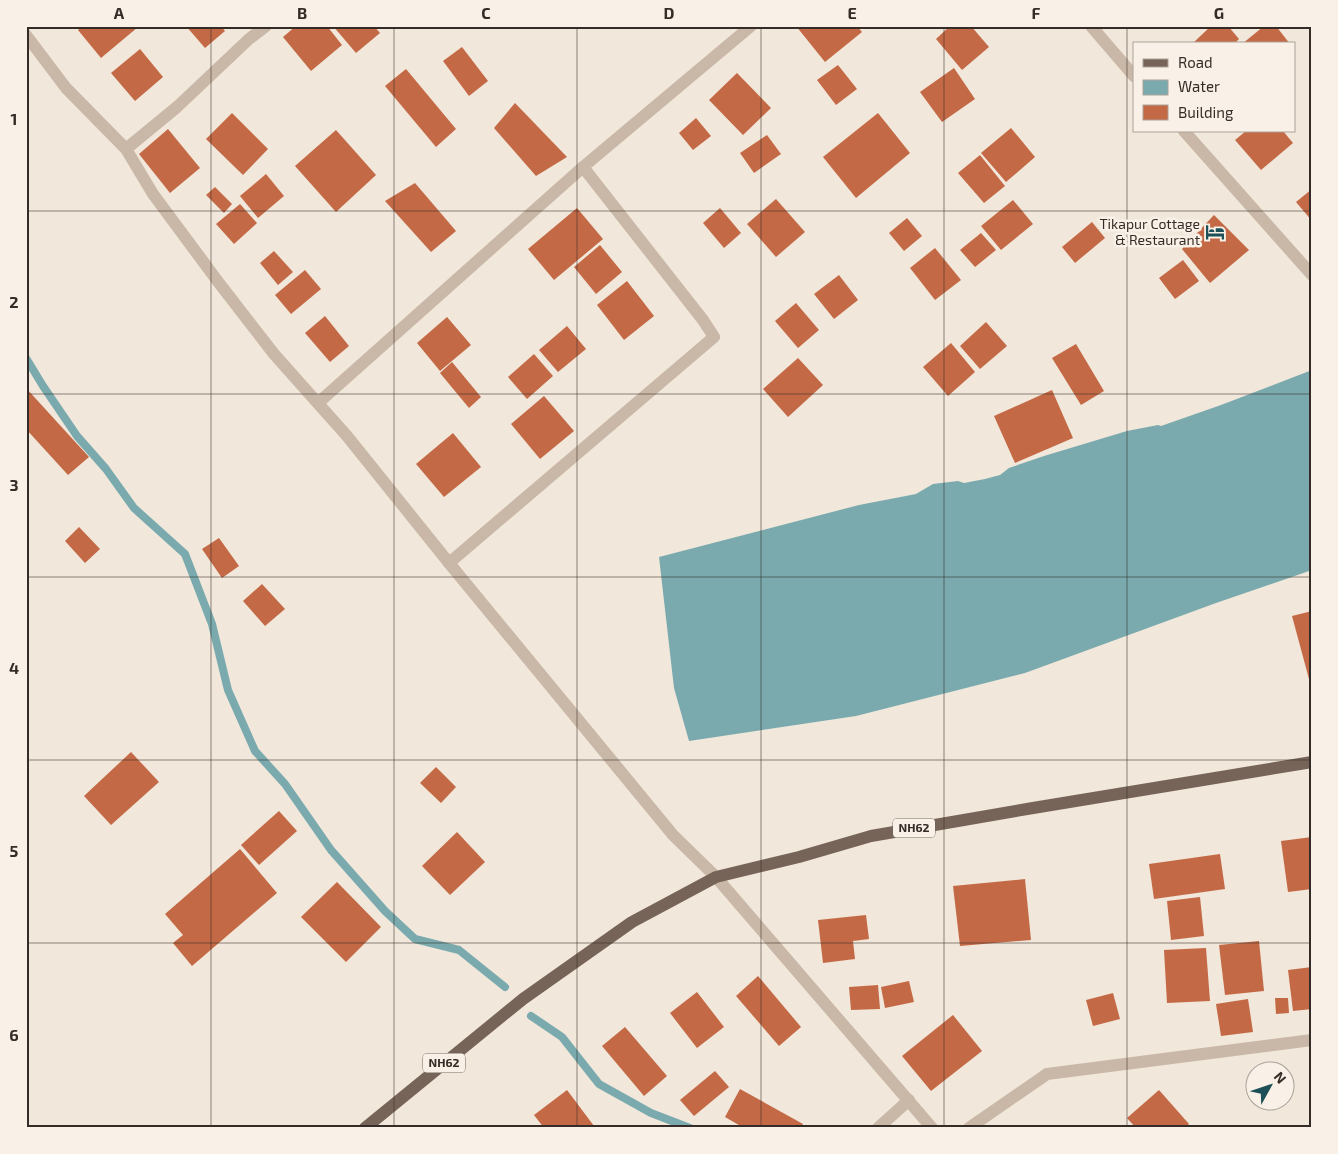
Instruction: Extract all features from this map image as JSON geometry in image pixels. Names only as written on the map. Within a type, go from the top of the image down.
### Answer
[{"type":"main road","name":"NH62","points":[[364,1128],[523,999],[632,922],[716,876],[799,857],[871,836],[1052,804],[1312,762]]},
{"type":"street","points":[[126,150],[177,107],[266,26]]},
{"type":"street","points":[[318,403],[583,167],[751,26]]},
{"type":"street","points":[[1091,26],[1133,75]]},
{"type":"street","points":[[26,35],[66,88],[126,150],[153,194],[274,354],[347,436],[673,835],[716,876],[932,1128]]},
{"type":"street","points":[[1185,132],[1312,275]]},
{"type":"street","points":[[449,563],[714,337],[703,320],[583,167]]},
{"type":"street","points":[[969,1128],[1047,1074],[1312,1040]]},
{"type":"street","points":[[878,1128],[909,1100]]},
{"type":"water","points":[[1312,370],[1312,570],[1025,673],[856,716],[689,741],[674,688],[659,557],[859,505],[916,494],[933,484],[958,481],[964,483],[1000,475],[1009,468],[1044,456],[1127,431],[1161,426]]},
{"type":"building","points":[[82,26],[138,27],[101,58],[78,30]]},
{"type":"building","points":[[186,26],[221,26],[225,31],[205,48]]},
{"type":"building","points":[[296,26],[327,26],[342,45],[311,71],[283,37]]},
{"type":"building","points":[[333,26],[374,26],[380,33],[356,53]]},
{"type":"building","points":[[796,26],[857,26],[862,32],[825,62]]},
{"type":"building","points":[[950,26],[971,26],[989,47],[962,70],[936,39]]},
{"type":"building","points":[[1211,26],[1228,26],[1239,39],[1236,42],[1194,42]]},
{"type":"building","points":[[1264,26],[1276,26],[1288,42],[1244,42]]},
{"type":"building","points":[[462,47],[488,81],[469,96],[443,61]]},
{"type":"building","points":[[140,49],[163,77],[135,101],[111,73]]},
{"type":"building","points":[[838,65],[857,89],[836,105],[817,80]]},
{"type":"building","points":[[954,68],[975,99],[942,122],[920,92]]},
{"type":"building","points":[[406,69],[456,129],[436,147],[385,86]]},
{"type":"building","points":[[737,73],[771,108],[743,135],[709,100]]},
{"type":"building","points":[[515,103],[567,157],[536,176],[494,128]]},
{"type":"building","points":[[232,113],[268,149],[243,175],[206,139]]},
{"type":"building","points":[[878,113],[910,153],[856,198],[823,157]]},
{"type":"building","points":[[696,118],[711,136],[693,150],[679,133]]},
{"type":"building","points":[[1011,128],[1035,157],[1006,182],[981,153]]},
{"type":"building","points":[[168,129],[200,168],[170,193],[139,154]]},
{"type":"building","points":[[336,130],[376,175],[336,212],[295,166]]},
{"type":"building","points":[[1245,132],[1284,132],[1293,143],[1261,170],[1235,140]]},
{"type":"building","points":[[767,135],[781,154],[754,173],[740,153]]},
{"type":"building","points":[[980,155],[1005,186],[984,203],[958,173]]},
{"type":"building","points":[[266,174],[284,196],[258,218],[240,196]]},
{"type":"building","points":[[415,183],[456,231],[431,252],[385,201]]},
{"type":"building","points":[[215,187],[232,204],[224,213],[206,195]]},
{"type":"building","points":[[1312,189],[1312,221],[1296,202]]},
{"type":"building","points":[[776,199],[805,232],[776,257],[747,224]]},
{"type":"building","points":[[1013,200],[1033,224],[1001,250],[981,226]]},
{"type":"building","points":[[240,204],[257,223],[234,244],[216,224]]},
{"type":"building","points":[[577,208],[603,239],[554,280],[528,249]]},
{"type":"building","points":[[720,208],[741,233],[724,248],[703,223]]},
{"type":"building","name":"Tikapur Cottage & Restaurant","points":[[1214,215],[1249,250],[1210,283],[1182,249]]},
{"type":"building","points":[[907,218],[922,236],[904,251],[889,233]]},
{"type":"building","points":[[1092,222],[1105,238],[1075,263],[1062,247]]},
{"type":"building","points":[[981,233],[996,250],[975,267],[960,250]]},
{"type":"building","points":[[600,245],[622,272],[596,294],[574,267]]},
{"type":"building","points":[[935,248],[961,280],[935,300],[910,268]]},
{"type":"building","points":[[274,251],[293,272],[278,285],[260,263]]},
{"type":"building","points":[[1183,260],[1199,281],[1175,299],[1159,278]]},
{"type":"building","points":[[305,270],[321,289],[291,314],[275,295]]},
{"type":"building","points":[[839,275],[858,300],[834,319],[814,294]]},
{"type":"building","points":[[627,281],[654,316],[624,340],[597,305]]},
{"type":"building","points":[[796,303],[819,330],[798,348],[775,321]]},
{"type":"building","points":[[325,316],[349,346],[330,362],[305,333]]},
{"type":"building","points":[[447,317],[471,345],[440,371],[417,343]]},
{"type":"building","points":[[986,322],[1007,346],[980,369],[960,346]]},
{"type":"building","points":[[567,326],[586,349],[558,372],[539,350]]},
{"type":"building","points":[[951,343],[975,372],[948,396],[923,367]]},
{"type":"building","points":[[1076,344],[1104,391],[1081,405],[1052,358]]},
{"type":"building","points":[[534,354],[553,376],[527,399],[508,377]]},
{"type":"building","points":[[798,358],[823,385],[788,417],[763,389]]},
{"type":"building","points":[[452,362],[481,397],[469,408],[440,373]]},
{"type":"building","points":[[26,388],[89,457],[68,475],[26,429]]},
{"type":"building","points":[[1052,390],[1073,438],[1015,463],[994,416]]},
{"type":"building","points":[[544,396],[574,431],[540,459],[511,424]]},
{"type":"building","points":[[453,433],[481,467],[444,497],[416,464]]},
{"type":"building","points":[[79,527],[100,549],[85,563],[65,541]]},
{"type":"building","points":[[219,538],[239,566],[222,578],[202,549]]},
{"type":"building","points":[[262,584],[285,609],[265,626],[243,601]]},
{"type":"building","points":[[1312,611],[1312,678],[1309,679],[1292,616]]},
{"type":"building","points":[[131,752],[159,782],[111,825],[84,796]]},
{"type":"building","points":[[436,767],[456,787],[441,803],[420,783]]},
{"type":"building","points":[[279,811],[297,831],[259,865],[241,845]]},
{"type":"building","points":[[457,832],[485,862],[450,895],[422,866]]},
{"type":"building","points":[[1312,837],[1312,889],[1288,892],[1281,841]]},
{"type":"building","points":[[240,849],[277,893],[192,966],[173,943],[183,935],[165,914]]},
{"type":"building","points":[[1220,854],[1225,889],[1154,899],[1149,864]]},
{"type":"building","points":[[1025,879],[1031,940],[960,946],[953,886]]},
{"type":"building","points":[[337,882],[381,927],[346,962],[301,917]]},
{"type":"building","points":[[1200,897],[1204,936],[1171,940],[1167,901]]},
{"type":"building","points":[[866,915],[869,939],[853,941],[855,959],[823,963],[818,920]]},
{"type":"building","points":[[1259,941],[1264,991],[1225,995],[1219,945]]},
{"type":"building","points":[[1206,948],[1210,1001],[1167,1003],[1164,950]]},
{"type":"building","points":[[1312,967],[1312,1009],[1293,1011],[1288,970]]},
{"type":"building","points":[[758,976],[801,1027],[779,1046],[736,996]]},
{"type":"building","points":[[909,981],[914,1002],[885,1008],[881,987]]},
{"type":"building","points":[[878,985],[880,1009],[851,1010],[849,987]]},
{"type":"building","points":[[697,992],[724,1027],[697,1048],[670,1013]]},
{"type":"building","points":[[1113,993],[1120,1019],[1093,1026],[1086,1000]]},
{"type":"building","points":[[1275,998],[1288,998],[1289,1013],[1276,1014]]},
{"type":"building","points":[[1248,999],[1253,1032],[1221,1036],[1216,1004]]},
{"type":"building","points":[[953,1015],[982,1051],[931,1091],[902,1056]]},
{"type":"building","points":[[625,1027],[667,1076],[644,1096],[602,1046]]},
{"type":"building","points":[[715,1071],[729,1087],[694,1116],[680,1100]]},
{"type":"building","points":[[740,1089],[803,1124],[801,1128],[744,1128],[725,1117]]},
{"type":"building","points":[[567,1090],[594,1126],[592,1128],[544,1128],[534,1115]]},
{"type":"building","points":[[1159,1090],[1189,1124],[1185,1128],[1136,1128],[1127,1118]]},
{"type":"waterway","points":[[26,358],[77,436],[106,469],[134,508],[185,554],[212,624],[228,690],[255,751],[285,784],[331,850],[385,911],[415,939],[459,950],[505,987]]},
{"type":"waterway","points":[[531,1016],[562,1037],[599,1084],[651,1113],[690,1128]]},
{"type":"place","name":"Tikapur Cottage & Restaurant","points":[[1215,232]]}]
